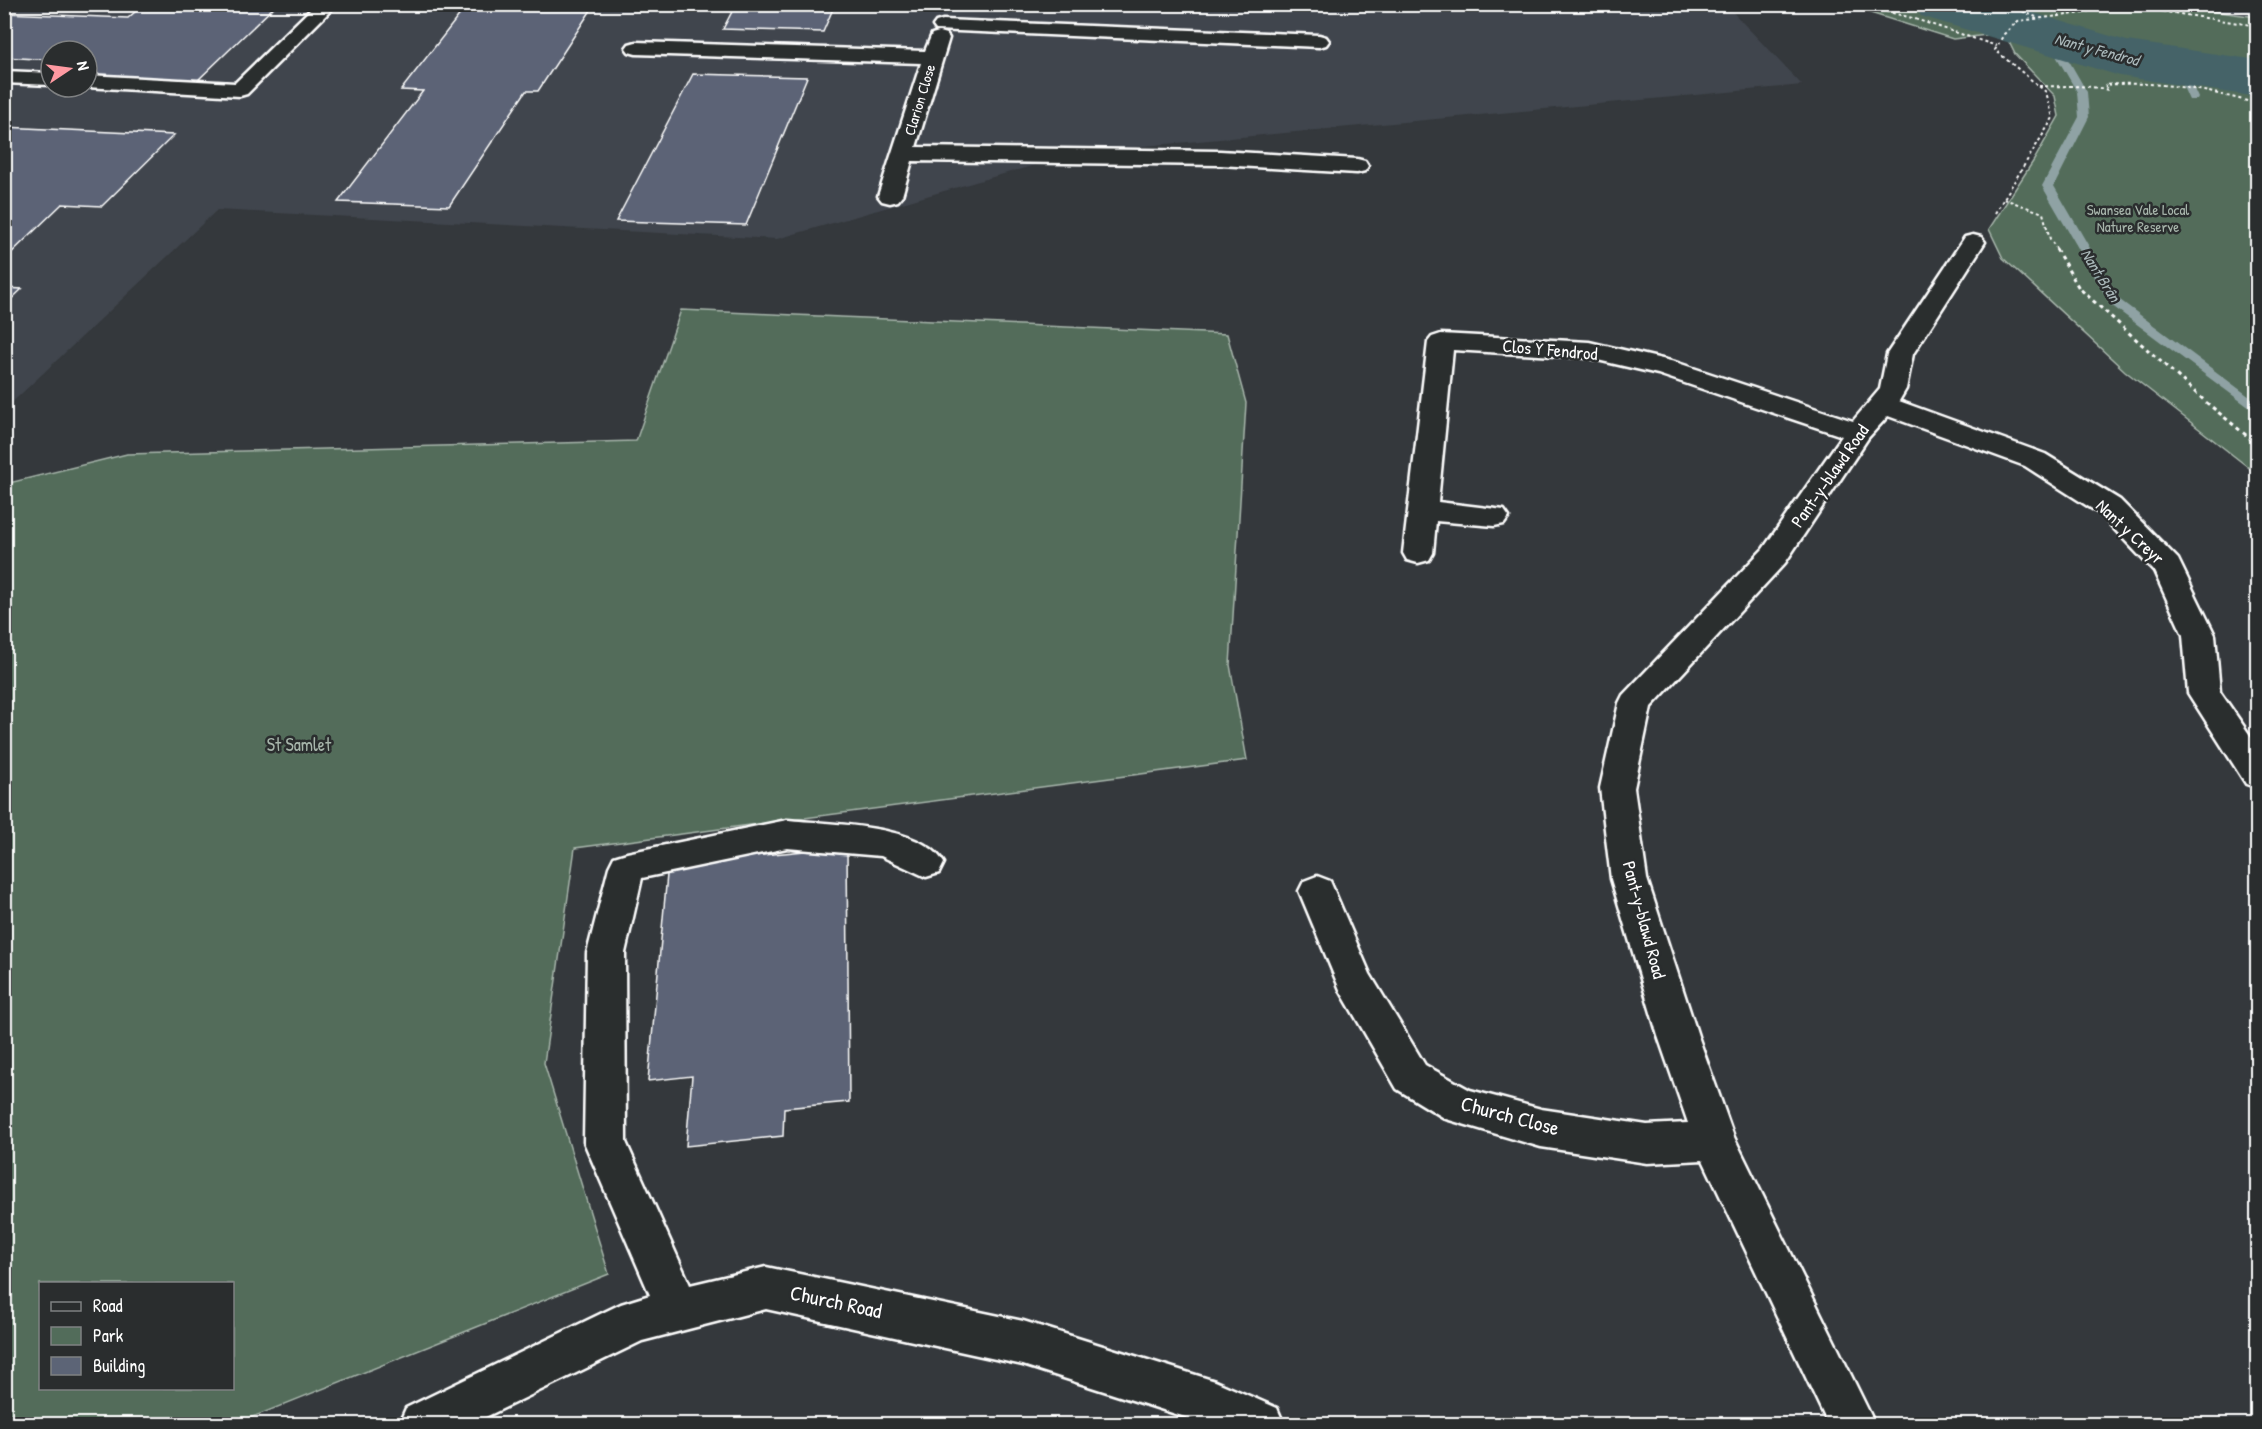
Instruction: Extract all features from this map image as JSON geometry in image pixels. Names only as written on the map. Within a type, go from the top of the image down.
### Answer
[{"type":"street","points":[[99,82],[240,90],[328,4]]},
{"type":"street","name":"Clarion Close","points":[[890,196],[950,4]]},
{"type":"street","points":[[943,26],[1319,41]]},
{"type":"street","points":[[636,48],[933,57]]},
{"type":"street","points":[[4,77],[39,79]]},
{"type":"street","points":[[903,154],[1220,158],[1357,166]]},
{"type":"street","name":"Pant-y-blawd Road","points":[[1852,1425],[1715,1141],[1678,1036],[1629,879],[1617,788],[1635,703],[1774,556],[1858,432],[1883,405],[1893,389],[1900,354],[1973,242]]},
{"type":"street","name":"Clos Y Fendrod","points":[[1418,553],[1441,342],[1589,350],[1665,368],[1858,432]]},
{"type":"street","name":"Nant y Creyr","points":[[1883,405],[2035,460],[2110,507],[2167,566],[2199,635],[2204,693],[2258,775]]},
{"type":"street","points":[[1422,510],[1494,517]]},
{"type":"street","points":[[679,1310],[605,1142],[606,953],[627,867],[788,834],[886,843],[926,862]]},
{"type":"street","name":"Church Close","points":[[1317,891],[1354,981],[1411,1077],[1460,1106],[1541,1128],[1647,1144],[1715,1141]]},
{"type":"street","name":"Church Road","points":[[422,1425],[637,1320],[766,1288],[1023,1342],[1215,1404],[1261,1425]]},
{"type":"path","points":[[1857,4],[1912,18],[1997,45]]},
{"type":"path","points":[[2006,4],[2037,17]]},
{"type":"path","points":[[1973,242],[1985,230],[2053,118],[2046,92],[1995,50],[1997,45],[2004,34],[2018,21],[2084,13],[2108,4]]},
{"type":"path","points":[[2115,4],[2258,26]]},
{"type":"path","points":[[2039,86],[2070,88],[2094,86],[2108,90],[2105,85],[2153,82],[2198,87],[2258,104]]},
{"type":"path","points":[[2004,200],[2043,213],[2050,239],[2079,288],[2207,403],[2258,445]]},
{"type":"shaded area","points":[[1725,4],[1802,85],[1080,152],[777,239],[217,210],[5,409],[5,5]]},
{"type":"shaded area","points":[[2158,5],[2257,5],[2257,17]]},
{"type":"green space","points":[[2158,4],[2257,17],[2257,74],[2098,47],[2038,29],[1953,39],[1845,5]]},
{"type":"green space","name":"Swansea Vale Local Nature Reserve","points":[[2037,37],[2124,61],[2257,82],[2257,474],[2125,371],[2003,258],[1989,229],[2034,160],[2059,116],[2055,96],[2015,54],[2009,42]]},
{"type":"green space","name":"St Samlet","points":[[681,310],[1227,334],[1246,403],[1230,665],[1247,760],[575,848],[544,1063],[609,1274],[235,1424],[5,1424],[5,484],[127,454],[636,441]]},
{"type":"building","points":[[144,4],[277,4],[198,80],[99,75],[99,39],[39,39],[39,59],[4,57],[4,13],[128,18]]},
{"type":"building","points":[[468,4],[595,4],[538,91],[526,91],[449,206],[338,202],[423,91],[401,90]]},
{"type":"building","points":[[736,4],[835,4],[823,32],[723,29]]},
{"type":"building","points":[[693,74],[807,77],[746,225],[616,221]]},
{"type":"building","points":[[4,127],[174,135],[102,206],[62,204],[4,260]]},
{"type":"building","points":[[4,288],[22,289],[4,306]]},
{"type":"building","points":[[847,847],[849,1102],[784,1108],[783,1136],[686,1146],[692,1076],[648,1081],[668,864]]},
{"type":"waterway","name":"Nant y Fendrod","points":[[1941,4],[2120,58],[2258,79]]},
{"type":"waterway","name":"Nant Brân","points":[[2038,34],[2056,47],[2082,92],[2084,117],[2048,186],[2115,302],[2258,410]]},
{"type":"waterway","points":[[2174,66],[2186,82],[2193,98]]}]
